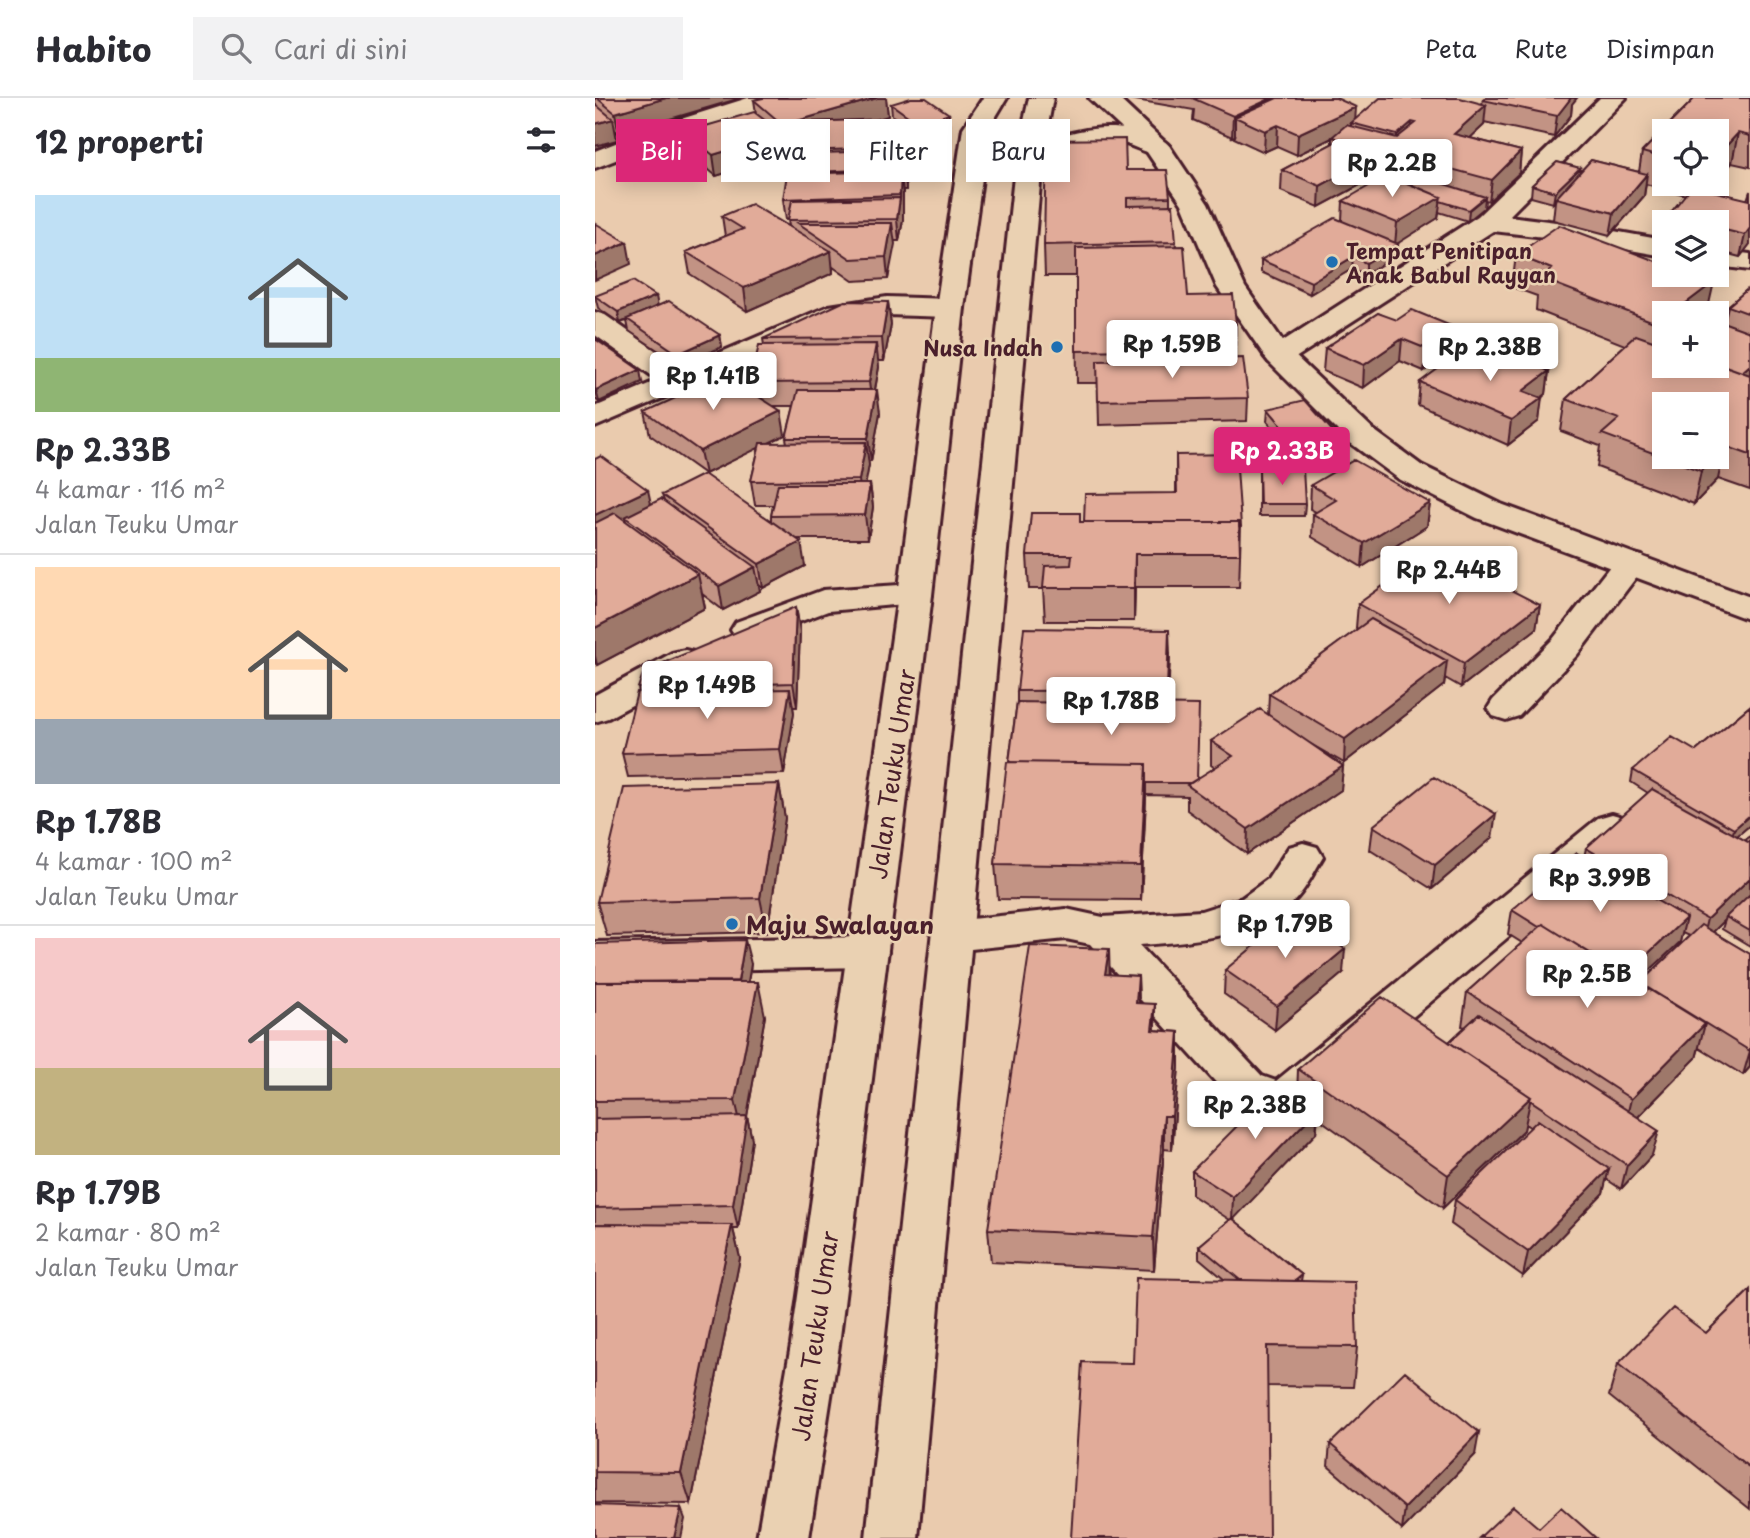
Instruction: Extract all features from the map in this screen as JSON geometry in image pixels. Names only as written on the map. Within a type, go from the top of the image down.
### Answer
[{"type":"main road","points":[[595,160],[671,130],[773,98]]},
{"type":"main road","name":"Jalan Teuku Umar","points":[[783,1538],[814,1345],[976,128],[995,98]]},
{"type":"main road","points":[[1037,119],[1041,98]]},
{"type":"main road","points":[[1101,98],[1119,110],[1157,147],[1195,204],[1231,288],[1279,356],[1360,435],[1427,482],[1489,511],[1750,609]]},
{"type":"main road","points":[[1279,356],[1488,222],[1614,98]]},
{"type":"main road","points":[[1070,140],[1097,136],[1126,136],[1157,147]]},
{"type":"main road","points":[[892,1538],[1027,182]]},
{"type":"main road","points":[[1488,222],[1652,245]]},
{"type":"main road","points":[[1729,259],[1750,262]]},
{"type":"main road","points":[[595,418],[839,312],[887,306],[950,309]]},
{"type":"main road","points":[[595,321],[679,381]]},
{"type":"main road","points":[[1506,708],[1565,648],[1630,563]]},
{"type":"main road","points":[[595,710],[713,646],[823,601],[915,595]]},
{"type":"main road","points":[[1103,932],[1247,1088],[1271,1099],[1287,1097],[1612,828]]},
{"type":"main road","points":[[952,936],[1066,924],[1103,932],[1202,926],[1257,908],[1282,889],[1303,857]]},
{"type":"main road","points":[[595,957],[867,951]]},
{"type":"building","points":[[597,98],[666,98],[615,113]]},
{"type":"building","points":[[877,98],[804,119],[776,119],[754,100]]},
{"type":"building","points":[[911,98],[926,98],[949,114],[934,119],[912,119],[891,104]]},
{"type":"building","points":[[1195,98],[1272,98],[1233,116]]},
{"type":"building","points":[[1277,98],[1336,98],[1356,107],[1298,134],[1278,125],[1265,131],[1235,117]]},
{"type":"building","points":[[1380,98],[1460,98],[1486,105],[1454,134],[1521,151],[1492,180],[1332,137],[1346,125],[1397,138],[1416,123],[1412,122],[1397,135],[1351,123]]},
{"type":"building","points":[[1571,98],[1557,116],[1483,100]]},
{"type":"building","points":[[1695,98],[1750,98],[1750,136],[1738,133],[1729,143],[1729,119],[1674,119]]},
{"type":"building","points":[[595,104],[613,119],[595,124]]},
{"type":"building","points":[[754,112],[763,119],[730,119]]},
{"type":"building","points":[[830,121],[844,121],[844,149],[830,150]]},
{"type":"building","points":[[721,122],[721,153],[713,155],[707,150],[707,126]]},
{"type":"building","points":[[1125,139],[1126,170],[1167,170],[1170,197],[1127,198],[1127,206],[1173,205],[1176,242],[1044,245],[1045,182],[1070,182],[1070,140]]},
{"type":"building","points":[[1335,142],[1373,157],[1320,186],[1282,170]]},
{"type":"building","points":[[1652,142],[1652,155],[1642,152]]},
{"type":"building","points":[[844,152],[844,171],[830,171],[830,153]]},
{"type":"building","points":[[1591,160],[1647,174],[1614,213],[1556,198]]},
{"type":"building","points":[[1557,162],[1580,168],[1555,192],[1532,185]]},
{"type":"building","points":[[844,172],[844,182],[901,182],[900,195],[783,199],[786,182],[830,182],[830,173]]},
{"type":"building","points":[[1407,172],[1485,197],[1469,210],[1440,201],[1441,197],[1397,179]]},
{"type":"building","points":[[1388,175],[1441,197],[1397,223],[1343,201]]},
{"type":"building","points":[[1729,195],[1750,200],[1750,228],[1745,235],[1729,231],[1729,210],[1673,210],[1684,196]]},
{"type":"building","points":[[900,198],[897,219],[788,220],[792,200]]},
{"type":"building","points":[[751,204],[831,251],[744,288],[686,252],[743,229],[722,216]]},
{"type":"building","name":"Tempat Penitipan Anak Babul Rayyan","points":[[1335,218],[1398,244],[1366,263],[1353,257],[1311,282],[1261,260]]},
{"type":"building","points":[[595,223],[627,242],[595,256]]},
{"type":"building","points":[[798,223],[892,223],[886,257],[851,259]]},
{"type":"building","points":[[1559,225],[1652,260],[1652,287],[1707,287],[1689,301],[1652,301],[1652,321],[1540,278],[1552,269],[1516,255]]},
{"type":"building","points":[[1184,246],[1188,296],[1233,295],[1236,324],[1190,325],[1192,349],[1076,351],[1076,248]]},
{"type":"building","points":[[633,281],[656,296],[618,312],[595,296]]},
{"type":"building","points":[[1750,287],[1750,314],[1729,305]]},
{"type":"building","points":[[669,301],[720,335],[678,354],[627,319]]},
{"type":"building","points":[[845,301],[888,302],[882,338],[763,339]]},
{"type":"building","points":[[1412,310],[1456,328],[1427,349],[1402,339],[1364,365],[1325,348],[1378,313],[1397,320]]},
{"type":"building","points":[[1729,324],[1750,332],[1750,365],[1742,372],[1729,367]]},
{"type":"building","points":[[1636,335],[1652,341],[1652,378],[1729,378],[1729,367],[1750,375],[1750,455],[1729,447],[1729,392],[1652,392],[1652,453],[1602,434],[1619,419],[1566,399]]},
{"type":"building","points":[[595,339],[640,370],[596,390]]},
{"type":"building","points":[[876,344],[869,382],[750,383],[759,345]]},
{"type":"building","points":[[1491,347],[1549,371],[1523,391],[1542,398],[1511,421],[1420,382],[1450,360],[1465,366]]},
{"type":"building","points":[[1243,358],[1248,398],[1098,401],[1097,361]]},
{"type":"building","points":[[725,375],[781,411],[700,451],[645,412]]},
{"type":"building","points":[[798,390],[877,390],[868,438],[786,438]]},
{"type":"building","points":[[1305,400],[1337,436],[1299,446],[1268,409]]},
{"type":"building","points":[[866,442],[859,480],[751,481],[760,443]]},
{"type":"building","points":[[1236,454],[1241,526],[1239,522],[1084,522],[1085,494],[1177,493],[1176,455]]},
{"type":"building","points":[[601,456],[648,490],[595,515],[595,459]]},
{"type":"building","points":[[1354,460],[1430,503],[1364,543],[1313,514],[1336,500],[1311,485]]},
{"type":"building","points":[[1259,469],[1303,469],[1305,504],[1260,504]]},
{"type":"building","points":[[704,474],[801,542],[759,564],[662,495]]},
{"type":"building","points":[[778,484],[870,484],[865,515],[771,516]]},
{"type":"building","points":[[661,499],[755,567],[719,586],[625,517]]},
{"type":"building","points":[[615,513],[698,574],[595,628],[595,523]]},
{"type":"building","points":[[1031,513],[1080,513],[1080,522],[1239,522],[1240,554],[1135,554],[1134,588],[1043,588],[1045,566],[1071,565],[1072,555],[1027,555]]},
{"type":"building","points":[[1433,550],[1540,605],[1464,663],[1358,604]]},
{"type":"building","points":[[796,607],[793,683],[638,688],[644,671]]},
{"type":"building","points":[[1371,619],[1447,661],[1345,739],[1269,694]]},
{"type":"building","points":[[1024,628],[1169,630],[1167,690],[1017,691]]},
{"type":"building","points":[[790,689],[780,749],[622,753],[637,692]]},
{"type":"building","points":[[1017,702],[1199,705],[1197,779],[1191,783],[1146,783],[1146,764],[1009,762]]},
{"type":"building","points":[[1750,706],[1750,815],[1734,829],[1633,770],[1672,737],[1696,751]]},
{"type":"building","points":[[1260,709],[1343,766],[1248,829],[1187,785],[1233,756],[1211,741]]},
{"type":"building","points":[[1007,762],[1146,764],[1141,866],[995,864]]},
{"type":"building","points":[[1434,777],[1496,814],[1435,865],[1373,826]]},
{"type":"building","points":[[779,784],[760,898],[597,902],[624,788]]},
{"type":"building","points":[[1652,789],[1750,843],[1750,878],[1707,919],[1586,848]]},
{"type":"building","points":[[1577,853],[1686,918],[1625,975],[1543,924],[1539,927],[1512,910]]},
{"type":"building","points":[[1750,894],[1750,931],[1726,917]]},
{"type":"building","points":[[1293,914],[1345,949],[1277,1006],[1225,970]]},
{"type":"building","points":[[1543,924],[1705,1024],[1631,1099],[1467,992]]},
{"type":"building","points":[[1701,925],[1750,954],[1750,1051],[1640,983]]},
{"type":"building","points":[[745,940],[738,981],[595,982],[595,944]]},
{"type":"building","points":[[1030,946],[1109,949],[1105,974],[1138,976],[1136,1003],[1155,1004],[1152,1030],[1179,1032],[1172,1116],[1164,1116],[1153,1237],[988,1229]]},
{"type":"building","points":[[595,982],[758,982],[735,1100],[595,1101]]},
{"type":"building","points":[[1382,997],[1531,1097],[1448,1175],[1298,1069]]},
{"type":"building","points":[[1479,1014],[1659,1131],[1627,1165],[1449,1042]]},
{"type":"building","points":[[1278,1085],[1318,1109],[1233,1197],[1192,1171]]},
{"type":"building","points":[[747,1116],[733,1205],[595,1208],[595,1119]]},
{"type":"building","points":[[1538,1120],[1609,1169],[1528,1252],[1455,1200]]},
{"type":"building","points":[[1232,1218],[1302,1275],[1295,1281],[1240,1280],[1199,1246]]},
{"type":"building","points":[[595,1224],[732,1225],[681,1473],[595,1472]]},
{"type":"building","points":[[1136,1278],[1355,1282],[1357,1347],[1267,1346],[1269,1538],[1071,1538],[1082,1362],[1133,1363]]},
{"type":"building","points":[[1750,1290],[1750,1468],[1618,1364],[1673,1308],[1706,1333]]},
{"type":"building","points":[[1405,1371],[1479,1432],[1405,1508],[1330,1444]]},
{"type":"building","points":[[595,1505],[681,1508],[674,1538],[595,1538]]},
{"type":"building","points":[[1513,1506],[1539,1528],[1561,1507],[1596,1538],[1479,1538]]},
{"type":"place","name":"Tempat Penitipan Anak Babul Rayyan","points":[[1332,262]]},
{"type":"place","name":"Nusa Indah","points":[[1057,347]]},
{"type":"place","name":"Maju Swalayan","points":[[732,924]]}]
